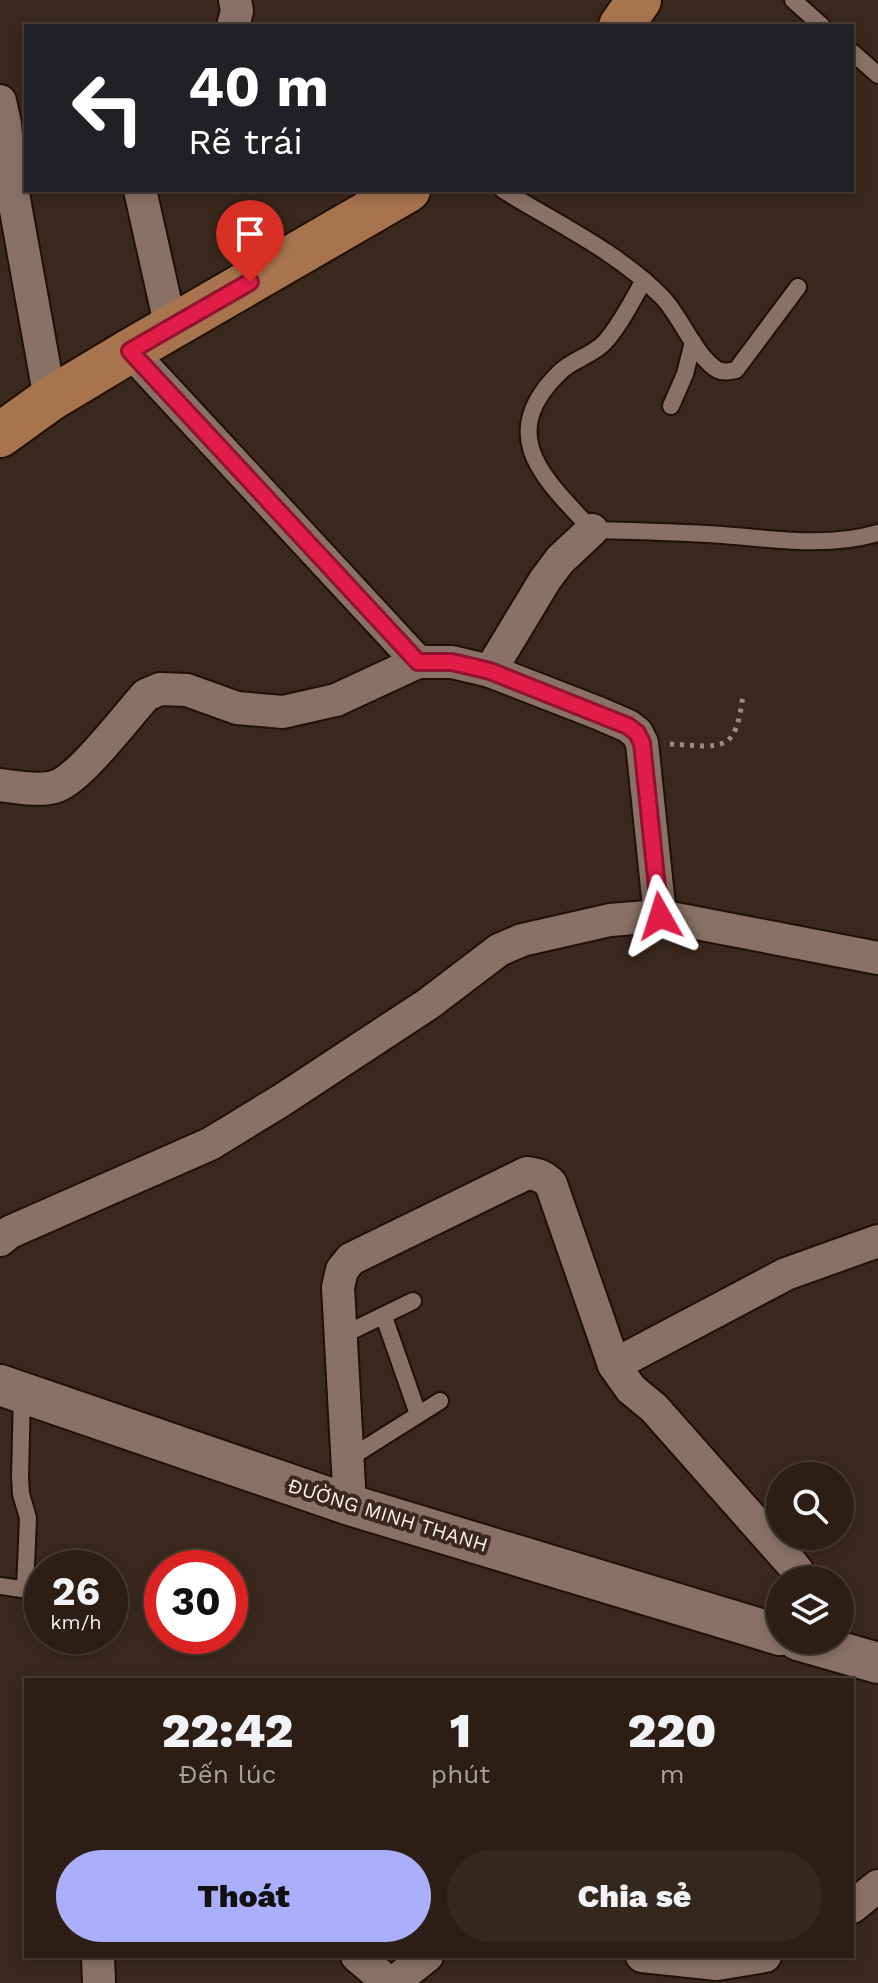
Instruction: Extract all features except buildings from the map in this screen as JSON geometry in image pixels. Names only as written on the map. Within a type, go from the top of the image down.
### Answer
[{"type":"main road","points":[[622,24],[639,0]]},
{"type":"main road","points":[[0,435],[50,399],[405,192]]},
{"type":"street","points":[[234,24],[237,11],[235,0]]},
{"type":"street","points":[[0,101],[10,177],[50,399]]},
{"type":"street","points":[[140,192],[171,328]]},
{"type":"street","points":[[130,351],[418,662]]},
{"type":"street","points":[[490,671],[545,580],[560,560],[592,530]]},
{"type":"street","points":[[0,785],[56,787],[76,774],[146,695],[160,689],[187,690],[237,708],[283,712],[336,700],[418,662],[452,662],[490,671],[628,726],[637,733],[642,743],[660,916]]},
{"type":"street","points":[[0,1240],[10,1232],[210,1144],[428,1004],[499,950],[540,934],[610,920],[660,916],[878,958]]},
{"type":"street","points":[[350,1505],[338,1287],[342,1270],[351,1259],[527,1173],[545,1177],[551,1184],[614,1365],[631,1389],[654,1408],[794,1566]]},
{"type":"street","points":[[614,1365],[786,1274],[878,1241]]},
{"type":"street","name":"ĐƯỜNG MINH THANH","points":[[11,1389],[350,1505],[766,1631]]},
{"type":"street","points":[[847,1654],[878,1663]]},
{"type":"street","points":[[854,1905],[878,1886]]},
{"type":"street","points":[[98,1958],[99,1983]]},
{"type":"street","points":[[360,1958],[391,1983],[424,1958]]},
{"type":"street","points":[[661,1958],[717,1964],[753,1958]]},
{"type":"lane","points":[[793,0],[820,24]]},
{"type":"lane","points":[[854,54],[878,75]]},
{"type":"lane","points":[[506,192],[644,280],[664,298],[683,322],[693,342],[716,369],[726,372],[736,370],[798,287]]},
{"type":"lane","points":[[644,280],[605,342],[587,357],[573,362],[550,382],[533,406],[527,430],[540,473],[592,530],[725,535],[779,542],[861,538],[878,533]]},
{"type":"lane","points":[[671,406],[685,374],[693,342]]},
{"type":"lane","points":[[341,1336],[413,1301]]},
{"type":"lane","points":[[384,1317],[418,1414]]},
{"type":"lane","points":[[11,1389],[21,1494],[28,1518],[27,1550]]},
{"type":"lane","points":[[348,1459],[440,1401]]},
{"type":"lane","points":[[0,1586],[24,1589]]},
{"type":"path","points":[[642,743],[716,746],[732,739],[739,725],[743,694]]},
{"type":"route","points":[[250,282],[130,351],[418,662],[452,662],[490,671],[598,713],[637,733],[642,743],[660,916]]}]
